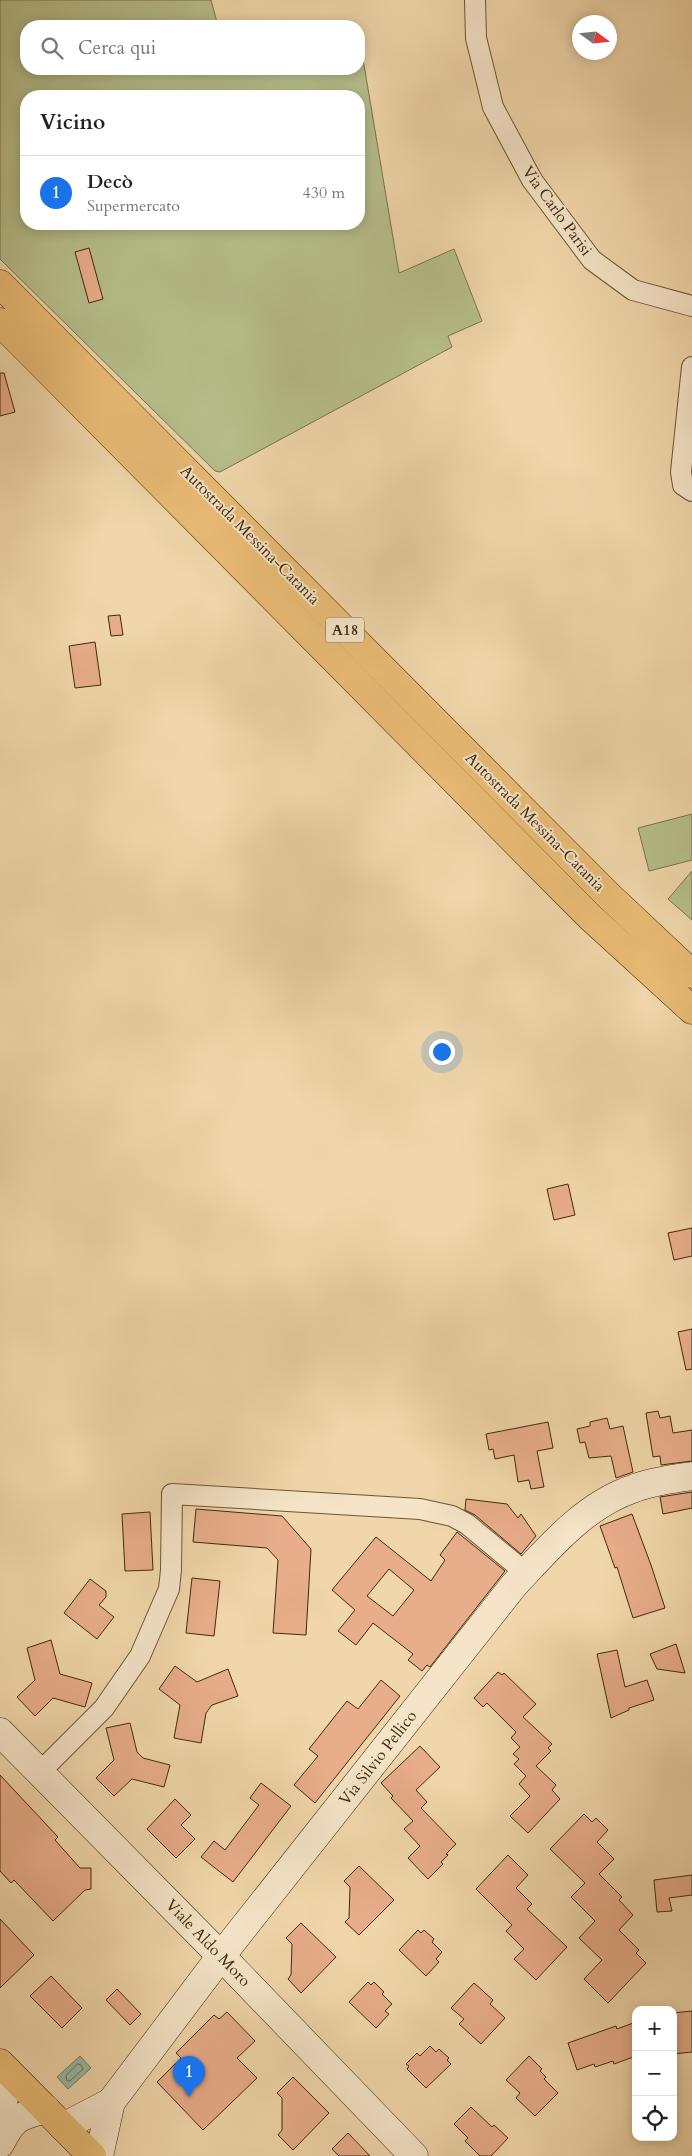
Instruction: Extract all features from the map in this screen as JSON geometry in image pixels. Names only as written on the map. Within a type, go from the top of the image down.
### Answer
[{"type":"main road","name":"Autostrada Messina-Catania","points":[[0,284],[601,888],[692,974]]},
{"type":"main road","name":"Autostrada Messina-Catania","points":[[0,322],[589,916],[692,1010]]},
{"type":"main road","points":[[3,2066],[92,2156]]},
{"type":"street","name":"Via Carlo Parisi","points":[[475,0],[476,38],[493,107],[532,180],[592,260],[633,290],[692,306]]},
{"type":"street","points":[[692,367],[681,472],[683,485],[692,491]]},
{"type":"street","name":"Via Silvio Pellico","points":[[111,2102],[221,1956],[526,1573],[566,1530],[589,1511],[608,1499],[635,1488],[692,1476]]},
{"type":"street","points":[[40,1772],[104,1708],[140,1656],[169,1589],[172,1494],[420,1509],[452,1516],[467,1524],[526,1573]]},
{"type":"street","name":"Viale Aldo Moro","points":[[0,1732],[221,1956],[414,2156]]},
{"type":"street","points":[[0,2122],[5,2092],[3,2066]]},
{"type":"street","points":[[0,2144],[9,2126],[20,2116],[54,2118],[111,2102],[99,2156]]},
{"type":"green space","points":[[0,0],[211,0],[216,20],[20,20],[20,75],[365,75],[365,71],[399,273],[454,249],[482,321],[448,336],[452,347],[220,472],[215,471],[0,259]]},
{"type":"green space","points":[[692,814],[692,860],[649,871],[638,828]]},
{"type":"green space","points":[[692,871],[692,920],[668,899]]},
{"type":"water","points":[[80,2056],[91,2068],[68,2089],[57,2077]]},
{"type":"building","points":[[89,248],[103,299],[89,303],[75,252]]},
{"type":"building","points":[[0,373],[4,373],[15,412],[0,416]]},
{"type":"building","points":[[120,615],[123,635],[111,636],[108,616]]},
{"type":"building","points":[[95,642],[101,685],[75,688],[69,646]]},
{"type":"building","points":[[568,1184],[575,1215],[554,1220],[547,1189]]},
{"type":"building","points":[[692,1228],[692,1256],[674,1260],[668,1233]]},
{"type":"building","points":[[692,1329],[692,1369],[686,1370],[678,1332]]},
{"type":"building","points":[[658,1411],[660,1418],[670,1416],[673,1433],[692,1430],[692,1461],[661,1465],[660,1456],[653,1457],[646,1413]]},
{"type":"building","points":[[607,1418],[610,1429],[623,1426],[633,1472],[616,1478],[611,1456],[589,1458],[585,1442],[580,1443],[577,1429],[590,1426],[590,1422]]},
{"type":"building","points":[[548,1422],[553,1448],[537,1451],[544,1487],[531,1489],[529,1480],[518,1482],[514,1455],[495,1459],[493,1449],[489,1450],[486,1434]]},
{"type":"building","points":[[692,1492],[692,1508],[663,1514],[660,1497]]},
{"type":"building","points":[[466,1499],[507,1504],[518,1518],[521,1514],[536,1536],[521,1554],[475,1515],[465,1510]]},
{"type":"building","points":[[196,1509],[282,1516],[311,1549],[306,1635],[273,1633],[278,1560],[267,1548],[193,1542]]},
{"type":"building","points":[[150,1512],[153,1570],[125,1571],[122,1514]]},
{"type":"building","points":[[632,1514],[665,1608],[633,1618],[617,1567],[615,1568],[600,1526]]},
{"type":"building","points":[[457,1532],[505,1571],[430,1667],[427,1665],[422,1671],[408,1660],[413,1654],[373,1623],[356,1645],[338,1631],[355,1610],[332,1590],[376,1537],[431,1581],[445,1560],[440,1555]],"holes":[[[389,1569],[414,1590],[393,1616],[367,1596]]]},
{"type":"building","points":[[192,1578],[220,1581],[214,1636],[186,1633]]},
{"type":"building","points":[[90,1579],[106,1591],[106,1597],[99,1605],[114,1617],[97,1639],[64,1613]]},
{"type":"building","points":[[51,1640],[60,1674],[92,1683],[85,1707],[53,1698],[35,1716],[17,1697],[35,1680],[27,1648]]},
{"type":"building","points":[[676,1644],[685,1673],[657,1669],[650,1654]]},
{"type":"building","points":[[617,1650],[625,1687],[647,1680],[654,1700],[629,1708],[629,1710],[611,1718],[597,1654]]},
{"type":"building","points":[[175,1666],[197,1682],[228,1669],[238,1696],[212,1705],[206,1713],[201,1743],[174,1738],[180,1705],[159,1689]]},
{"type":"building","points":[[498,1672],[502,1675],[504,1673],[536,1704],[523,1717],[552,1744],[548,1748],[551,1751],[536,1766],[556,1785],[552,1790],[560,1799],[528,1833],[510,1816],[530,1796],[519,1784],[526,1776],[514,1764],[519,1759],[513,1754],[520,1747],[511,1738],[516,1732],[487,1703],[483,1707],[474,1698]]},
{"type":"building","points":[[381,1680],[400,1696],[315,1803],[294,1785],[318,1756],[309,1749],[347,1701],[358,1709]]},
{"type":"building","points":[[130,1723],[137,1752],[143,1758],[170,1765],[164,1787],[132,1779],[114,1796],[96,1778],[114,1760],[106,1728]]},
{"type":"building","points":[[420,1746],[440,1767],[416,1790],[427,1802],[421,1808],[456,1844],[446,1854],[448,1855],[441,1862],[443,1864],[428,1879],[408,1858],[420,1846],[404,1829],[413,1821],[391,1798],[393,1796],[381,1783]]},
{"type":"building","points":[[0,1775],[58,1837],[55,1840],[80,1868],[91,1868],[91,1889],[85,1890],[53,1921],[14,1880],[11,1883],[0,1871]]},
{"type":"building","points":[[261,1783],[291,1806],[233,1882],[201,1857],[214,1841],[225,1850],[259,1805],[250,1798]]},
{"type":"building","points":[[175,1799],[191,1815],[181,1825],[195,1839],[176,1858],[147,1829]]},
{"type":"building","points":[[584,1814],[592,1822],[596,1818],[608,1830],[597,1842],[614,1859],[599,1874],[622,1897],[619,1900],[633,1915],[619,1930],[639,1950],[636,1953],[646,1963],[608,2003],[584,1979],[602,1960],[579,1938],[595,1921],[571,1897],[585,1883],[550,1849]]},
{"type":"building","points":[[508,1855],[528,1875],[516,1888],[532,1904],[527,1909],[567,1947],[536,1980],[514,1959],[524,1949],[506,1931],[512,1925],[476,1889]]},
{"type":"building","points":[[359,1866],[394,1900],[359,1935],[345,1922],[349,1918],[350,1887],[344,1881]]},
{"type":"building","points":[[692,1875],[692,1895],[669,1898],[672,1911],[657,1912],[654,1880]]},
{"type":"building","points":[[0,1919],[34,1955],[0,1988]]},
{"type":"building","points":[[301,1923],[336,1957],[301,1993],[288,1979],[291,1975],[292,1944],[286,1938]]},
{"type":"building","points":[[418,1930],[421,1933],[424,1930],[434,1939],[432,1942],[442,1952],[436,1959],[439,1962],[426,1976],[399,1950]]},
{"type":"building","points":[[51,1976],[82,2008],[62,2028],[30,1996]]},
{"type":"building","points":[[368,1982],[371,1985],[374,1982],[392,2004],[385,2011],[389,2014],[376,2028],[349,2002]]},
{"type":"building","points":[[474,1983],[493,2000],[490,2004],[505,2018],[481,2044],[459,2024],[464,2019],[451,2008]]},
{"type":"building","points":[[117,1989],[141,2014],[130,2025],[106,2000]]},
{"type":"building","points":[[692,2011],[692,2052],[677,2054],[677,2013]]},
{"type":"building","points":[[227,2012],[255,2041],[237,2058],[257,2078],[203,2130],[157,2082],[181,2058],[176,2053],[214,2015],[219,2019]]},
{"type":"building","points":[[632,2023],[632,2057],[614,2064],[613,2061],[595,2067],[594,2064],[577,2070],[568,2043],[616,2026],[617,2029]]},
{"type":"building","points":[[430,2046],[436,2052],[439,2049],[449,2058],[447,2060],[451,2064],[426,2088],[407,2069],[409,2066],[406,2064],[417,2053],[420,2056]]},
{"type":"building","points":[[529,2056],[542,2069],[540,2071],[546,2077],[544,2079],[558,2093],[535,2116],[516,2098],[520,2093],[506,2080]]},
{"type":"building","points":[[293,2077],[329,2113],[293,2150],[278,2135],[282,2130],[282,2098],[277,2093]]},
{"type":"building","points":[[471,2107],[492,2127],[494,2125],[508,2138],[491,2156],[480,2156],[465,2141],[468,2138],[454,2124]]},
{"type":"building","points":[[348,2133],[370,2156],[339,2156],[332,2149]]},
{"type":"place","name":"Decò","points":[[189,2097]]}]
